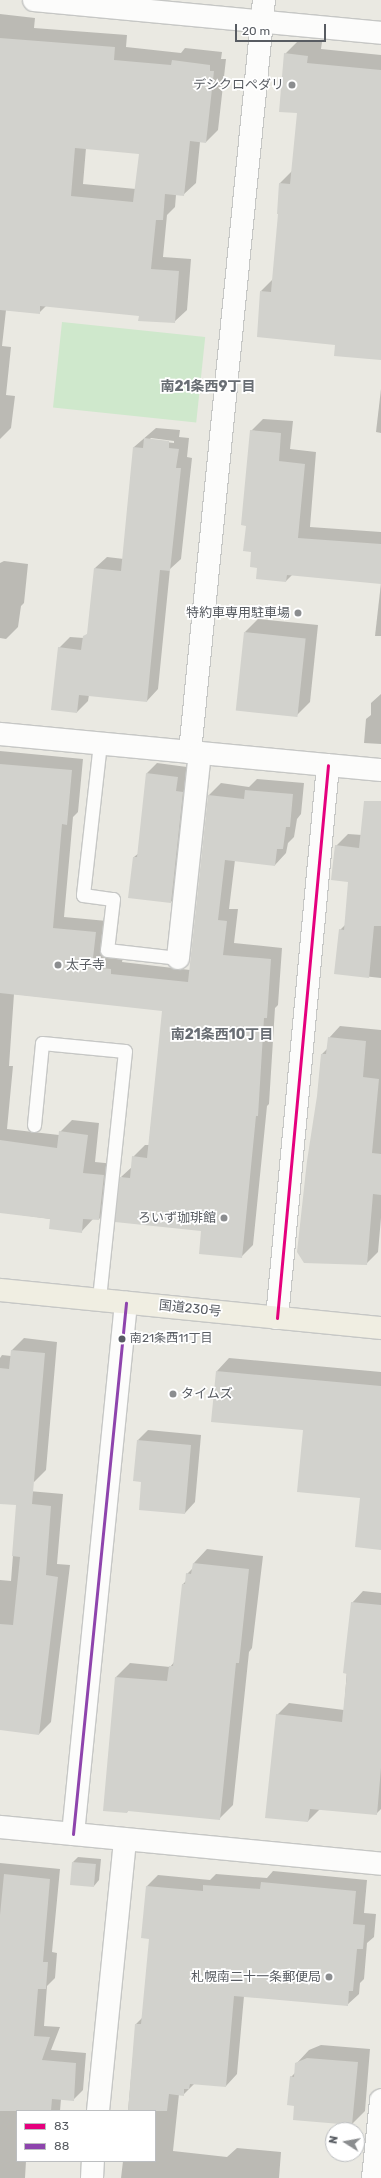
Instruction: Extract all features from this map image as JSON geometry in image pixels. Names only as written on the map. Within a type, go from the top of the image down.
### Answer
[{"type":"highway","name":"国道230号","points":[[0,1290],[381,1328]]},
{"type":"street","points":[[34,0],[83,2],[262,22],[381,33]]},
{"type":"street","points":[[178,958],[195,752],[264,0]]},
{"type":"street","points":[[0,734],[381,770]]},
{"type":"street","points":[[277,1318],[328,765]]},
{"type":"street","points":[[73,1834],[126,1303]]},
{"type":"street","points":[[0,1827],[381,1864]]},
{"type":"street","points":[[98,2110],[125,1839]]},
{"type":"street","points":[[373,2178],[381,2100]]},
{"type":"street","points":[[92,2178],[93,2162]]},
{"type":"lane","points":[[100,743],[83,895],[113,899],[107,950],[178,958]]},
{"type":"lane","points":[[34,1126],[42,1043],[125,1051],[99,1300]]},
{"type":"green space","points":[[62,322],[205,337],[196,423],[53,408]]},
{"type":"building","points":[[0,38],[115,47],[114,60],[171,65],[172,60],[210,65],[210,71],[214,71],[206,143],[190,141],[184,196],[165,194],[163,220],[156,220],[151,269],[179,271],[175,323],[138,321],[139,316],[40,306],[40,314],[0,310]],"holes":[[[75,148],[139,154],[133,202],[71,196]]]},
{"type":"building","points":[[284,53],[308,56],[307,63],[381,70],[381,360],[334,356],[335,345],[257,337],[260,291],[271,292],[278,214],[279,183],[290,184],[297,113],[279,112]]},
{"type":"building","points":[[250,430],[281,433],[279,461],[305,464],[298,538],[381,544],[381,584],[287,575],[286,582],[256,579],[257,568],[250,567],[251,552],[243,551],[246,526],[241,525]]},
{"type":"building","points":[[144,438],[169,441],[169,448],[179,449],[176,468],[181,468],[170,571],[160,570],[147,702],[79,695],[77,713],[51,710],[58,647],[81,650],[83,636],[87,634],[94,568],[121,571],[133,447],[143,448]]},
{"type":"building","points":[[244,632],[306,638],[297,717],[236,711]]},
{"type":"building","points":[[0,764],[72,770],[67,825],[62,824],[53,928],[96,932],[92,967],[111,969],[111,974],[188,982],[208,795],[244,799],[245,790],[293,794],[290,827],[286,827],[283,849],[277,849],[275,866],[225,860],[218,920],[227,921],[223,955],[271,959],[267,1018],[264,1018],[258,1116],[256,1116],[242,1258],[199,1254],[201,1231],[115,1222],[120,1177],[130,1178],[132,1156],[147,1158],[162,1011],[0,993]]},
{"type":"building","points":[[146,773],[178,777],[176,791],[183,792],[171,903],[128,898],[133,857],[137,857]]},
{"type":"building","points":[[364,801],[381,801],[381,926],[374,926],[369,978],[334,974],[339,929],[344,930],[348,882],[331,880],[335,845],[359,848]]},
{"type":"building","points":[[328,1037],[366,1041],[363,1077],[379,1079],[372,1153],[381,1154],[381,1195],[373,1194],[367,1265],[304,1263],[297,1252],[321,1054],[326,1054]]},
{"type":"building","points":[[59,1131],[88,1135],[83,1173],[104,1175],[99,1220],[83,1219],[82,1233],[49,1229],[50,1219],[0,1213],[0,1140],[57,1148]]},
{"type":"building","points":[[11,1350],[45,1353],[32,1504],[51,1506],[46,1575],[58,1577],[39,1735],[0,1730],[0,1624],[13,1625],[20,1557],[12,1556],[16,1505],[0,1504],[0,1368],[9,1369]]},
{"type":"building","points":[[216,1371],[381,1386],[381,1550],[355,1547],[360,1498],[297,1492],[303,1430],[211,1422]]},
{"type":"building","points":[[137,1440],[191,1445],[185,1514],[139,1510],[141,1482],[133,1481]]},
{"type":"building","points":[[193,1563],[249,1569],[239,1663],[236,1663],[220,1820],[128,1811],[127,1813],[103,1811],[115,1677],[167,1681],[169,1666],[173,1666],[182,1584],[185,1584],[186,1573],[191,1574]]},
{"type":"building","points":[[351,1602],[381,1605],[381,1768],[377,1815],[310,1809],[308,1822],[265,1818],[276,1714],[342,1722],[347,1674],[343,1673]]},
{"type":"building","points":[[72,1862],[96,1864],[94,1887],[70,1885]]},
{"type":"building","points":[[4,1874],[50,1879],[43,1962],[48,1962],[46,1989],[38,1989],[34,2036],[50,2037],[42,2060],[76,2063],[74,2101],[52,2099],[51,2110],[0,2111],[0,1915]]},
{"type":"building","points":[[261,1882],[356,1891],[353,1924],[365,1925],[363,1949],[357,1949],[353,1991],[349,1991],[348,2006],[234,1996],[226,2087],[190,2084],[189,2089],[184,2089],[184,2096],[169,2094],[167,2111],[128,2110],[135,2024],[141,2024],[149,1939],[141,1938],[146,1886],[203,1891],[203,1885],[260,1889]]},
{"type":"building","points":[[307,2058],[358,2062],[352,2122],[325,2123],[293,2120],[294,2106],[287,2105],[290,2076],[294,2077],[295,2063]]},
{"type":"transit line","name":"83","points":[[277,1318],[328,765]]},
{"type":"transit line","name":"88","points":[[73,1834],[126,1303]]},
{"type":"place","name":"デシクロペダリ","points":[[292,85]]},
{"type":"place","name":"特約車専用駐車場","points":[[298,613]]},
{"type":"place","name":"太子寺","points":[[58,965]]},
{"type":"place","name":"ろいず珈琲館","points":[[224,1218]]},
{"type":"place","name":"南21条西11丁目","points":[[122,1339]]},
{"type":"place","name":"タイムズ","points":[[173,1394]]},
{"type":"place","name":"札幌南二十一条郵便局","points":[[329,1977]]},
{"type":"district","name":"南21条西9丁目","points":[[208,387]]},
{"type":"district","name":"南21条西10丁目","points":[[222,1035]]}]
